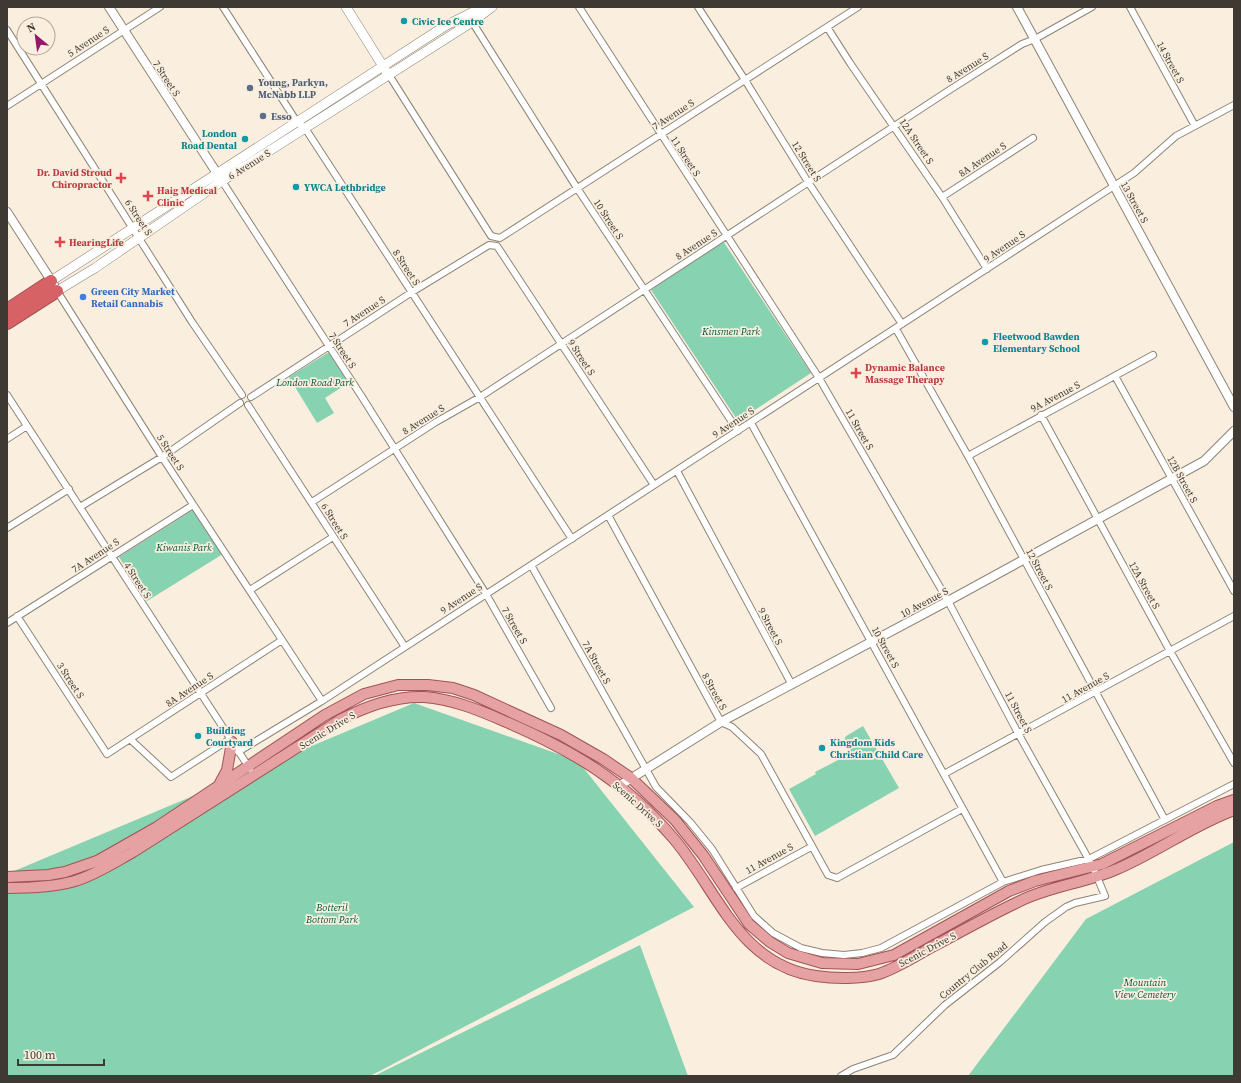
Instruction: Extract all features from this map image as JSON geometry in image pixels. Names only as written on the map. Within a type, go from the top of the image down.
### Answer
[{"type":"highway","name":"6 Avenue S","points":[[7,310],[54,286]]},
{"type":"highway","name":"6 Avenue S","points":[[7,323],[54,286]]},
{"type":"main road","points":[[346,7],[389,75]]},
{"type":"main road","name":"6 Avenue S","points":[[54,286],[95,268],[297,122],[445,26],[470,19],[483,7]]},
{"type":"main road","name":"6 Avenue S","points":[[54,286],[134,228],[305,128],[389,75],[470,19],[492,7]]},
{"type":"main road","name":"Scenic Drive S","points":[[7,877],[48,875],[65,872],[97,861],[145,834],[325,715],[364,694],[398,686],[428,685],[453,688],[474,695],[586,748],[631,778],[655,800],[688,836],[748,924],[788,954],[822,963],[858,964],[894,955],[1015,888],[1091,863],[1217,806],[1234,800]]},
{"type":"main road","name":"Scenic Drive S","points":[[7,888],[21,888],[75,881],[103,868],[133,852],[353,713],[376,703],[398,698],[425,697],[450,701],[479,710],[540,736],[588,762],[646,809],[674,839],[702,877],[729,920],[741,935],[766,956],[781,965],[801,973],[817,976],[843,978],[877,974],[903,963],[1022,900],[1098,878],[1120,868],[1216,817],[1234,810]]},
{"type":"main road","points":[[219,785],[227,770],[231,740]]},
{"type":"street","name":"7 Street S","points":[[109,7],[329,346],[486,594],[551,708]]},
{"type":"street","name":"5 Avenue S","points":[[7,106],[160,7]]},
{"type":"street","name":"8 Street S","points":[[223,7],[297,122],[305,128],[572,539]]},
{"type":"street","name":"11 Street S","points":[[579,7],[819,378],[948,601],[1098,878]]},
{"type":"street","name":"12 Street S","points":[[698,7],[808,182],[902,324]]},
{"type":"street","name":"7 Avenue S","points":[[389,75],[490,236],[500,238],[858,7]]},
{"type":"street","name":"13 Street S","points":[[1017,7],[1221,380],[1234,407]]},
{"type":"street","name":"8 Avenue S","points":[[312,502],[394,449],[480,397],[1022,44],[1035,39],[1092,7]]},
{"type":"street","name":"14 Street S","points":[[1130,7],[1195,126]]},
{"type":"street","name":"10 Street S","points":[[470,19],[577,188],[738,431]]},
{"type":"street","name":"12A Street S","points":[[827,26],[850,63],[942,197],[987,269]]},
{"type":"street","name":"6 Street S","points":[[7,30],[134,228],[192,322],[242,394]]},
{"type":"street","name":"9 Avenue S","points":[[238,752],[405,647],[896,329],[1142,167],[1172,139],[1234,105]]},
{"type":"street","name":"8A Avenue S","points":[[942,197],[1033,138]]},
{"type":"street","name":"5 Street S","points":[[7,212],[162,457],[322,700]]},
{"type":"street","name":"7 Avenue S","points":[[251,397],[412,292],[489,245]]},
{"type":"street","name":"9 Street S","points":[[489,245],[497,246],[654,485]]},
{"type":"street","name":"12 Street S","points":[[896,329],[968,456],[1165,820]]},
{"type":"street","name":"9A Avenue S","points":[[968,456],[1153,355]]},
{"type":"street","name":"12B Street S","points":[[1114,376],[1234,591]]},
{"type":"street","points":[[1221,380],[1234,395]]},
{"type":"street","points":[[242,394],[248,394],[251,397],[251,401],[248,405],[243,406],[240,403],[242,394]]},
{"type":"street","name":"4 Street S","points":[[7,395],[238,752],[248,765],[253,776]]},
{"type":"street","points":[[80,507],[162,457],[240,403]]},
{"type":"street","name":"6 Street S","points":[[248,405],[405,647]]},
{"type":"street","name":"12A Street S","points":[[1041,415],[1097,520],[1234,763]]},
{"type":"street","name":"10 Street S","points":[[751,423],[1003,882]]},
{"type":"street","points":[[7,439],[28,426]]},
{"type":"street","name":"10 Avenue S","points":[[619,786],[645,768],[720,722],[948,601],[1204,461],[1234,431]]},
{"type":"street","name":"9 Street S","points":[[677,471],[792,685]]},
{"type":"street","points":[[7,528],[69,489]]},
{"type":"street","name":"7A Avenue S","points":[[7,623],[193,505]]},
{"type":"street","name":"8 Street S","points":[[608,515],[720,722],[732,727],[761,754],[826,873],[837,878],[962,809]]},
{"type":"street","points":[[250,590],[333,537]]},
{"type":"street","name":"7A Street S","points":[[531,565],[645,768]]},
{"type":"street","name":"3 Street S","points":[[17,616],[107,754]]},
{"type":"street","name":"11 Avenue S","points":[[944,774],[1234,616]]},
{"type":"street","name":"8A Avenue S","points":[[107,754],[282,640]]},
{"type":"street","points":[[130,740],[171,777],[231,740]]},
{"type":"street","name":"Scenic Drive S","points":[[645,768],[656,787],[690,822],[712,849],[754,916],[773,933],[801,948],[844,955],[862,953],[881,948],[1003,882],[1041,870],[1091,863],[1165,820],[1234,784]]},
{"type":"street","name":"11 Avenue S","points":[[736,888],[811,847]]},
{"type":"street","name":"Country Club Road","points":[[841,1076],[853,1068],[893,1055],[945,1005],[1000,962],[1045,922],[1066,907],[1074,903],[1105,896],[1098,878]]},
{"type":"green space","name":"Kinsmen Park","points":[[723,241],[811,373],[738,421],[651,290]]},
{"type":"green space","name":"London Road Park","points":[[329,352],[348,383],[325,398],[334,413],[317,423],[289,377]]},
{"type":"green space","name":"Kiwanis Park","points":[[193,510],[223,554],[147,601],[119,557]]},
{"type":"green space","name":"Botteril Bottom Park","points":[[414,703],[578,761],[694,907],[370,1076],[7,1076],[7,874]]},
{"type":"green space","points":[[863,726],[899,788],[815,836],[789,789],[816,774],[815,772],[840,759],[839,757],[850,751],[844,740],[846,736]]},
{"type":"green space","name":"Mountain View Cemetery","points":[[1234,842],[1234,1076],[968,1076],[1086,919]]},
{"type":"green space","points":[[640,945],[688,1076],[374,1076]]},
{"type":"place","name":"Civic Ice Centre","points":[[404,21]]},
{"type":"place","name":"Young, Parkyn, McNabb LLP","points":[[250,88]]},
{"type":"place","name":"Esso","points":[[263,116]]},
{"type":"place","name":"London Road Dental","points":[[245,139]]},
{"type":"place","name":"Dr. David Stroud Chiropractor","points":[[121,178]]},
{"type":"place","name":"YWCA Lethbridge","points":[[296,187]]},
{"type":"place","name":"Haig Medical Clinic","points":[[148,196]]},
{"type":"place","name":"HearingLife","points":[[60,242]]},
{"type":"place","name":"Green City Market Retail Cannabis","points":[[83,297]]},
{"type":"place","name":"Fleetwood Bawden Elementary School","points":[[985,342]]},
{"type":"place","name":"Dynamic Balance Massage Therapy","points":[[856,373]]},
{"type":"place","name":"Building Courtyard","points":[[198,736]]},
{"type":"place","name":"Kingdom Kids Christian Child Care","points":[[822,748]]}]
